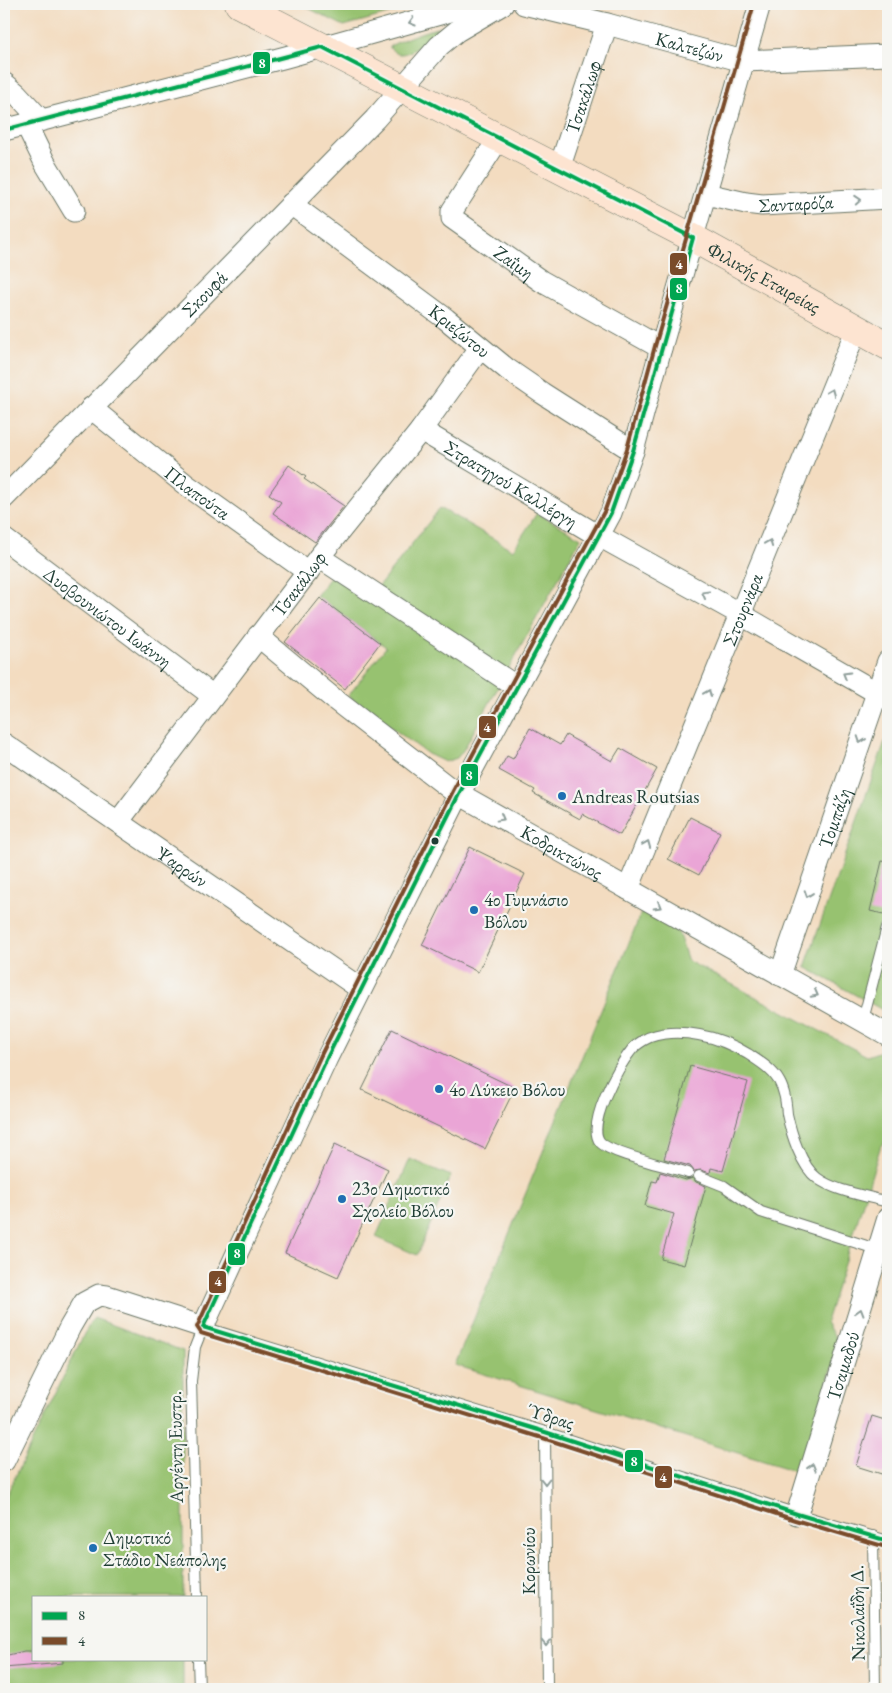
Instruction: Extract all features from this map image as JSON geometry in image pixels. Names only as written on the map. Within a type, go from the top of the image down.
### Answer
[{"type":"street","name":"Φιλικής Εταιρείας","points":[[239,4],[693,238],[888,346]]},
{"type":"street","points":[[4,130],[322,47],[476,4]]},
{"type":"street","name":"Σκουφά","points":[[4,498],[403,89],[440,46],[450,37],[503,4]]},
{"type":"street","name":"Καλτεζών","points":[[524,4],[607,24],[743,61],[888,55]]},
{"type":"street","points":[[4,1461],[84,1302],[99,1294],[203,1327],[327,1058],[459,794],[600,537],[611,513],[633,451],[760,4]]},
{"type":"street","name":"Τσακάλωφ","points":[[559,169],[607,24]]},
{"type":"street","points":[[4,83],[16,93],[33,122],[45,163],[74,211]]},
{"type":"street","name":"Ζαΐμη","points":[[499,138],[452,210],[452,218],[541,280],[661,348]]},
{"type":"street","name":"Σανταρόζα","points":[[706,194],[762,205],[888,198]]},
{"type":"street","name":"Κριεζώτου","points":[[292,204],[542,393],[633,451]]},
{"type":"street","name":"Στουρνάρα","points":[[628,889],[857,328]]},
{"type":"street","name":"Τσακάλωφ","points":[[118,822],[313,564],[421,430],[480,348]]},
{"type":"street","name":"Πλαπούτα","points":[[91,408],[185,484],[517,687]]},
{"type":"street","name":"Στρατηγού Καλλέργη","points":[[421,430],[600,537],[740,614],[882,696]]},
{"type":"street","name":"Δυοβουνιώτου Ιωάννη","points":[[4,539],[213,696]]},
{"type":"street","name":"Κοδρικτώνος","points":[[258,636],[334,699],[459,794],[888,1035]]},
{"type":"street","name":"Τομπάζη","points":[[780,975],[882,696],[888,661]]},
{"type":"street","name":"Ψαρρών","points":[[4,744],[362,989]]},
{"type":"street","name":"Τσαμαδού","points":[[797,1514],[888,1218]]},
{"type":"lane","points":[[863,1020],[887,927]]},
{"type":"lane","points":[[688,1173],[615,1151],[602,1144],[597,1138],[598,1118],[615,1075],[630,1052],[640,1042],[653,1036],[700,1035],[723,1041],[763,1063],[780,1082],[784,1091],[792,1133],[802,1159],[811,1173],[816,1178],[830,1185],[888,1202]]},
{"type":"lane","points":[[699,1176],[724,1186],[761,1212],[879,1250]]},
{"type":"lane","name":"Ύδρας","points":[[203,1327],[545,1432],[797,1514],[888,1541]]},
{"type":"lane","name":"Αργέντη Ευστρ.","points":[[197,1596],[191,1381],[195,1348],[203,1327]]},
{"type":"lane","name":"Κορωνίου","points":[[545,1432],[546,1689]]},
{"type":"lane","name":"Νικολαΐδη Δ.","points":[[873,1536],[875,1689]]},
{"type":"lane","points":[[198,1660],[199,1689]]},
{"type":"green space","points":[[300,4],[424,4],[344,26]]},
{"type":"green space","points":[[444,26],[447,28],[445,31],[410,52],[399,54],[390,48],[390,46],[410,37]]},
{"type":"green space","points":[[440,508],[513,550],[537,513],[581,538],[464,749],[457,758],[445,762],[428,754],[348,696],[386,647],[316,596],[331,576],[368,600]]},
{"type":"green space","points":[[888,733],[888,1013],[805,967]]},
{"type":"green space","points":[[642,911],[678,932],[688,961],[867,1056],[884,1050],[888,1052],[888,1140],[881,1145],[826,1322],[839,1345],[799,1472],[455,1365]]},
{"type":"green space","points":[[410,1159],[451,1176],[417,1255],[376,1237]]},
{"type":"green space","name":"Δημοτικό Στάδιο Νεάπολης","points":[[94,1318],[183,1351],[183,1596],[32,1596],[32,1660],[183,1660],[183,1689],[4,1689],[4,1500],[84,1334]]},
{"type":"building","points":[[289,465],[306,477],[304,479],[344,506],[315,542],[273,513],[281,502],[269,494]]},
{"type":"building","points":[[320,598],[380,643],[345,689],[285,642]]},
{"type":"building","points":[[530,728],[560,745],[566,735],[612,761],[620,748],[657,769],[620,835],[582,814],[580,819],[533,793],[535,790],[499,770],[507,756],[513,759]]},
{"type":"building","points":[[690,817],[720,832],[699,875],[668,859]]},
{"type":"building","name":"4ο Γυμνάσιο Βόλου","points":[[470,847],[525,874],[478,972],[422,945]]},
{"type":"building","points":[[882,861],[888,862],[888,915],[870,911]]},
{"type":"building","name":"4ο Λύκειο Βόλου","points":[[392,1029],[515,1088],[485,1149],[362,1090]]},
{"type":"building","points":[[690,1066],[748,1082],[723,1171],[711,1168],[710,1173],[701,1170],[694,1171],[690,1166],[664,1159]]},
{"type":"building","name":"23ο Δημοτικό Σχολείο Βόλου","points":[[335,1144],[388,1169],[338,1277],[285,1253]]},
{"type":"building","points":[[660,1172],[686,1180],[693,1178],[696,1182],[706,1186],[684,1265],[661,1259],[674,1214],[645,1206],[652,1181],[657,1182]]},
{"type":"building","points":[[872,1416],[888,1421],[888,1476],[856,1466]]},
{"type":"building","points":[[32,1651],[32,1660],[63,1660],[63,1663],[4,1668],[4,1656]]},
{"type":"transit line","name":"4","points":[[754,4],[627,449],[605,510],[453,791],[321,1055],[197,1327],[201,1333],[543,1438],[795,1520],[886,1547]]},
{"type":"transit line","name":"8","points":[[4,130],[322,47],[693,238],[633,451],[611,513],[459,794],[327,1058],[203,1327],[545,1432],[797,1514],[888,1541]]},
{"type":"place","name":"Andreas Routsias","points":[[562,796]]},
{"type":"place","name":"4ο Γυμνάσιο Βόλου","points":[[474,910]]},
{"type":"place","name":"4ο Λύκειο Βόλου","points":[[439,1089]]},
{"type":"place","name":"23ο Δημοτικό Σχολείο Βόλου","points":[[342,1199]]},
{"type":"place","name":"Δημοτικό Στάδιο Νεάπολης","points":[[93,1548]]}]
